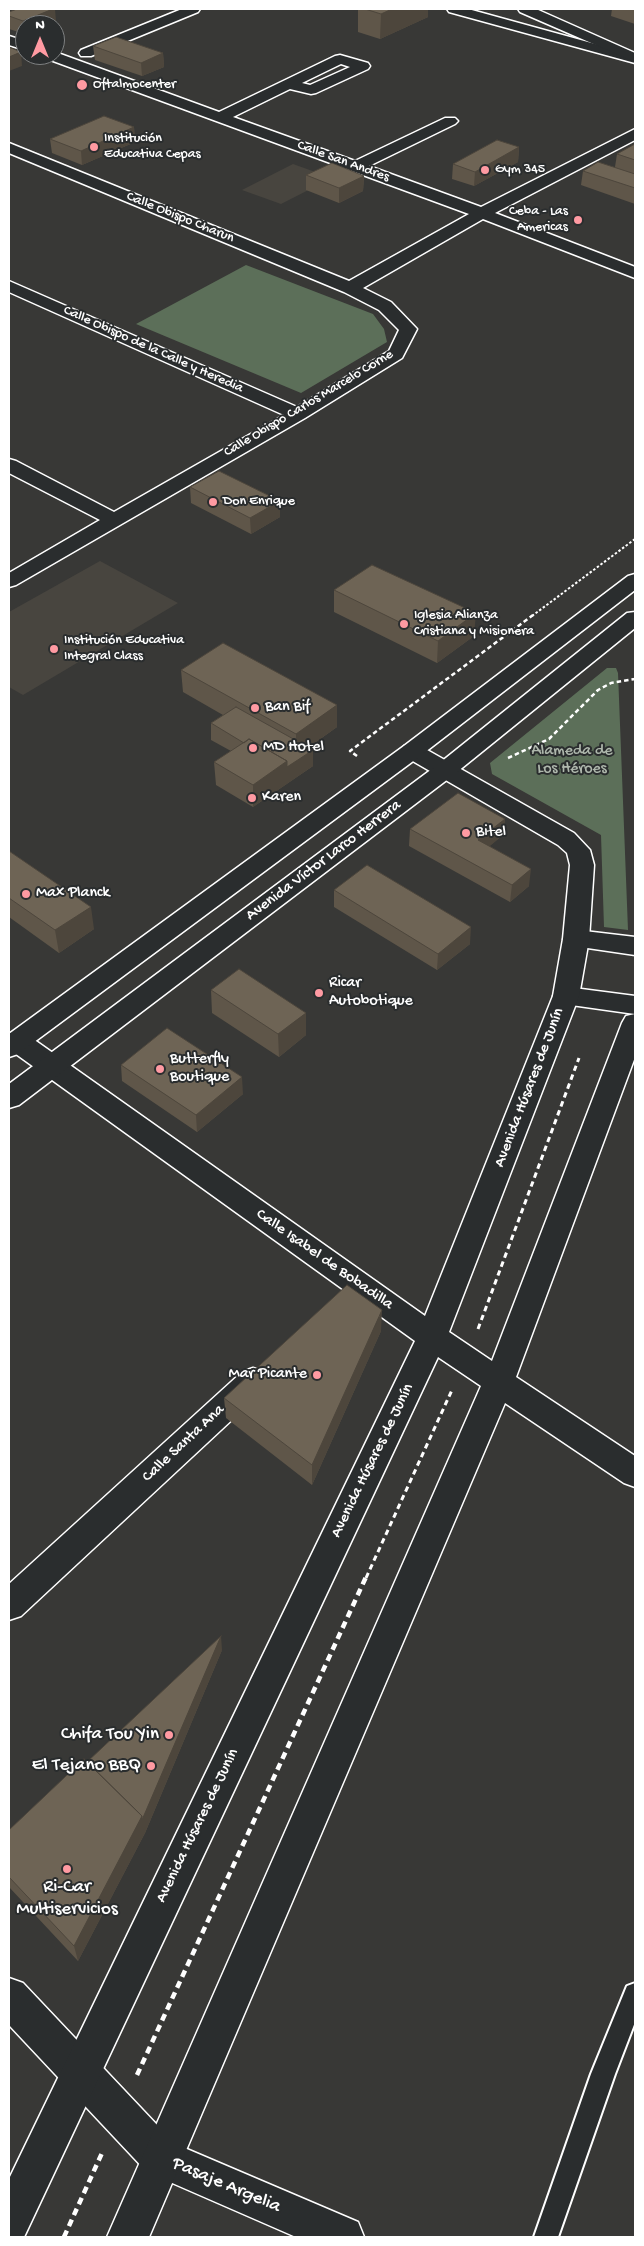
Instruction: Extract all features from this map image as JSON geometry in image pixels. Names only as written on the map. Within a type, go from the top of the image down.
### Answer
[{"type":"street","points":[[66,61],[193,9]]},
{"type":"street","points":[[454,9],[635,59]]},
{"type":"street","points":[[525,9],[635,59]]},
{"type":"street","points":[[557,9],[635,44]]},
{"type":"street","name":"Calle San Andres","points":[[66,61],[482,213],[635,273]]},
{"type":"street","points":[[220,117],[289,84]]},
{"type":"street","points":[[355,167],[450,120]]},
{"type":"street","points":[[350,288],[482,213],[635,134]]},
{"type":"street","name":"Calle Obispo Charun","points":[[9,148],[350,288]]},
{"type":"street","points":[[581,162],[599,168]]},
{"type":"street","name":"Calle Obispo de la Calle y Heredia","points":[[9,286],[298,414]]},
{"type":"street","name":"Calle Obispo Carlos Marcelo Corne","points":[[9,581],[298,414],[396,354],[408,329],[385,306],[350,288]]},
{"type":"street","points":[[9,465],[115,520]]},
{"type":"street","points":[[12,1041],[385,771],[635,580]]},
{"type":"street","name":"Avenida Víctor Larco Herrera","points":[[9,1098],[444,771],[635,618]]},
{"type":"street","name":"Avenida Húsares de Junín","points":[[9,2223],[432,1337],[566,996],[576,939],[582,865],[578,850],[566,839],[471,787],[412,751]]},
{"type":"street","points":[[576,939],[635,946]]},
{"type":"street","points":[[566,996],[635,1005]]},
{"type":"street","points":[[128,2237],[499,1381],[635,1023]]},
{"type":"street","name":"Calle Isabel de Bobadilla","points":[[12,1041],[51,1065],[347,1294],[432,1337],[635,1473]]},
{"type":"street","name":"Calle Santa Ana","points":[[9,1605],[271,1364]]},
{"type":"street","name":"Pasaje Argelia","points":[[9,1997],[161,2158],[344,2237]]},
{"type":"lane","points":[[546,2237],[603,2074],[635,1994]]},
{"type":"path","points":[[385,771],[350,751],[635,539]]},
{"type":"path","points":[[471,787],[504,760],[549,739],[598,690],[611,684],[635,678]]},
{"type":"path","points":[[64,2237],[467,1359],[580,1056]]},
{"type":"shaded area","points":[[293,164],[332,178],[281,204],[242,190]]},
{"type":"shaded area","name":"Institución Educativa Integral Class","points":[[100,561],[178,603],[23,695],[9,687],[9,612]]},
{"type":"green space","points":[[246,265],[373,314],[384,329],[387,342],[301,393],[136,324]]},
{"type":"green space","name":"Alameda de Los Héroes","points":[[607,668],[616,668],[618,673],[628,930],[604,927],[601,835],[492,774],[490,763]]},
{"type":"building","points":[[17,9],[53,9],[38,15],[15,15],[15,18],[9,16],[9,12]]},
{"type":"building","points":[[365,9],[392,9],[381,14]]},
{"type":"building","points":[[116,37],[163,53],[141,63],[93,46]]},
{"type":"building","points":[[9,47],[15,50],[15,54],[9,57]]},
{"type":"building","points":[[104,116],[134,127],[81,151],[50,139]]},
{"type":"building","points":[[497,140],[519,147],[475,172],[453,164]]},
{"type":"building","points":[[635,144],[635,160],[617,154]]},
{"type":"building","points":[[598,162],[635,174],[635,188],[583,171]]},
{"type":"building","points":[[332,163],[364,176],[339,188],[306,175]]},
{"type":"building","points":[[219,471],[280,501],[250,518],[190,487]]},
{"type":"building","points":[[372,565],[476,613],[438,641],[334,590]]},
{"type":"building","points":[[223,643],[337,705],[296,734],[181,670]]},
{"type":"building","points":[[236,707],[313,750],[287,767],[287,761],[249,739],[244,743],[211,723]]},
{"type":"building","points":[[249,739],[287,761],[253,785],[214,762]]},
{"type":"building","points":[[458,793],[505,819],[478,840],[531,869],[512,885],[410,829]]},
{"type":"building","points":[[9,851],[91,907],[55,930],[9,898]]},
{"type":"building","points":[[367,865],[471,927],[438,954],[334,890]]},
{"type":"building","points":[[239,969],[306,1013],[278,1034],[211,990]]},
{"type":"building","points":[[167,1028],[242,1077],[196,1115],[121,1065]]},
{"type":"building","name":"Mar Picante","points":[[347,1285],[382,1310],[312,1465],[224,1398]]},
{"type":"building","points":[[221,1636],[142,1820],[142,1816],[87,1762]]},
{"type":"building","name":"Ri-Car Multiservicios","points":[[84,1759],[142,1816],[74,1946],[9,1877],[9,1830]]},
{"type":"place","name":"Oftalmocenter","points":[[82,85]]},
{"type":"place","name":"Institución Educativa Cepas","points":[[94,147]]},
{"type":"place","name":"Gym 345","points":[[485,170]]},
{"type":"place","name":"Ceba - Las Americas","points":[[578,220]]},
{"type":"place","name":"Don Enrique","points":[[213,502]]},
{"type":"place","name":"Iglesia Alianza Cristiana y Misionera","points":[[404,624]]},
{"type":"place","name":"Institución Educativa Integral Class","points":[[54,649]]},
{"type":"place","name":"Ban Bif","points":[[255,708]]},
{"type":"place","name":"MD Hotel","points":[[253,748]]},
{"type":"place","name":"Karen","points":[[252,798]]},
{"type":"place","name":"Bitel","points":[[466,833]]},
{"type":"place","name":"Max Planck","points":[[26,894]]},
{"type":"place","name":"Ricar Autobotique","points":[[319,993]]},
{"type":"place","name":"Butterfly Boutique","points":[[160,1069]]},
{"type":"place","name":"Mar Picante","points":[[317,1375]]},
{"type":"place","name":"Chifa Tou Yin","points":[[169,1735]]},
{"type":"place","name":"El Tejano BBQ","points":[[151,1766]]},
{"type":"place","name":"Ri-Car Multiservicios","points":[[67,1869]]}]
